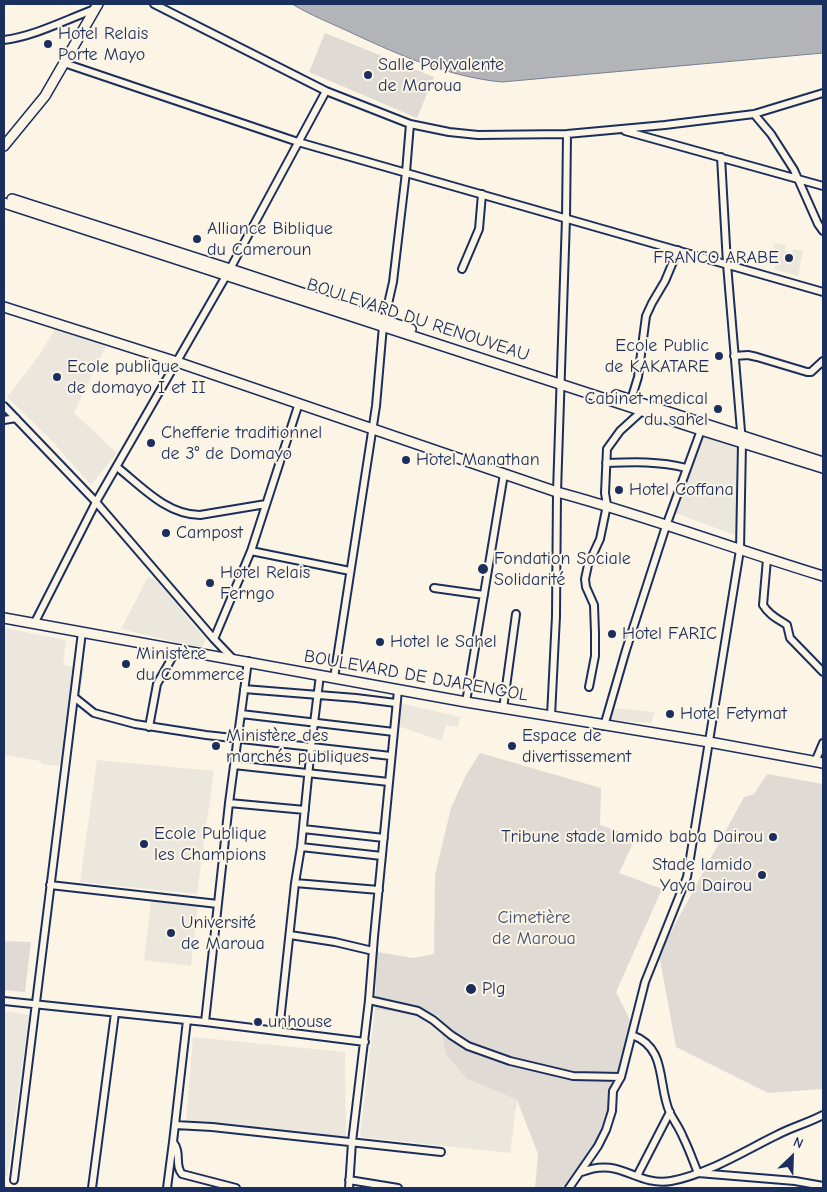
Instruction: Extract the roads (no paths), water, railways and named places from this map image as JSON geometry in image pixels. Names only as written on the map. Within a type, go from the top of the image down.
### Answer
[{"type":"main road","points":[[4,146],[45,96],[96,6]]},
{"type":"main road","name":"BOULEVARD DU RENOUVEAU","points":[[4,197],[383,323],[561,380],[631,400],[823,468]]},
{"type":"main road","name":"BOULEVARD DU RENOUVEAU","points":[[4,203],[228,272]]},
{"type":"main road","points":[[4,307],[300,403],[557,492],[608,505],[666,526],[823,576]]},
{"type":"main road","name":"BOULEVARD DU RENOUVEAU","points":[[561,380],[701,430],[742,439],[823,462]]},
{"type":"main road","name":"BOULEVARD DE DJARENGOL","points":[[4,618],[398,690],[604,726],[709,742],[819,763]]},
{"type":"street","points":[[154,4],[326,91],[410,124],[449,132],[478,135],[567,134],[619,129],[754,114],[823,93]]},
{"type":"street","points":[[4,40],[13,39],[52,26],[96,6]]},
{"type":"street","points":[[64,63],[298,142],[823,292]]},
{"type":"street","points":[[34,624],[96,502],[228,272],[326,91]]},
{"type":"street","points":[[754,114],[771,134],[794,170],[818,224],[823,231]]},
{"type":"street","points":[[334,678],[376,406],[383,323],[393,282],[410,124]]},
{"type":"street","points":[[619,129],[823,186]]},
{"type":"street","points":[[551,716],[556,616],[557,492],[567,134]]},
{"type":"street","points":[[569,1188],[581,1173],[606,1130],[612,1111],[613,1091],[621,1077],[645,982],[687,877],[740,550],[742,439],[727,264],[721,157]]},
{"type":"street","points":[[462,269],[478,229],[482,194]]},
{"type":"street","points":[[631,400],[638,377],[646,316],[665,281],[678,250]]},
{"type":"street","points":[[734,356],[748,355],[758,357],[807,372],[811,372],[823,361]]},
{"type":"street","points":[[214,639],[251,551],[300,403]]},
{"type":"street","points":[[4,406],[96,502],[233,659]]},
{"type":"street","points":[[588,687],[595,656],[595,633],[594,605],[586,587],[586,579],[588,565],[600,539],[608,505],[605,497],[608,449],[613,440],[643,410]]},
{"type":"street","points":[[4,420],[16,418]]},
{"type":"street","points":[[604,726],[666,526],[701,430]]},
{"type":"street","points":[[606,463],[652,462],[686,468]]},
{"type":"street","points":[[117,467],[164,504],[186,514],[200,515],[266,504]]},
{"type":"street","points":[[466,702],[504,474]]},
{"type":"street","points":[[251,551],[350,571]]},
{"type":"street","points":[[767,559],[764,608],[771,616],[787,625],[790,638],[823,672]]},
{"type":"street","points":[[434,588],[484,595]]},
{"type":"street","points":[[503,708],[516,614]]},
{"type":"street","points":[[14,1180],[82,632]]},
{"type":"street","points":[[150,727],[157,684],[177,649]]},
{"type":"street","points":[[205,1022],[229,803],[248,662]]},
{"type":"street","points":[[279,1031],[320,675]]},
{"type":"street","points":[[244,689],[396,703]]},
{"type":"street","points":[[349,1188],[352,1142],[365,1042],[398,690]]},
{"type":"street","points":[[74,697],[94,713],[150,727],[391,756]]},
{"type":"street","points":[[241,714],[394,732]]},
{"type":"street","points":[[819,763],[823,743]]},
{"type":"street","points":[[234,765],[389,782]]},
{"type":"street","points":[[229,803],[305,810]]},
{"type":"street","points":[[303,829],[384,838]]},
{"type":"street","points":[[301,847],[382,856]]},
{"type":"street","points":[[295,883],[379,890]]},
{"type":"street","points":[[50,885],[218,904]]},
{"type":"street","points":[[290,935],[373,951]]},
{"type":"street","points":[[369,1000],[418,1011],[468,1046],[510,1061],[573,1076],[621,1077]]},
{"type":"street","points":[[4,1001],[205,1022],[365,1042]]},
{"type":"street","points":[[92,1188],[115,1013]]},
{"type":"street","points":[[167,1188],[187,1020]]},
{"type":"street","points":[[632,1035],[642,1038],[653,1050],[660,1068],[670,1112],[683,1136],[698,1173]]},
{"type":"street","points":[[637,1176],[670,1112]]},
{"type":"street","points":[[581,1173],[602,1166],[650,1180],[671,1181],[698,1173],[786,1130],[823,1115]]},
{"type":"street","points":[[175,1125],[212,1127],[441,1152]]},
{"type":"street","points":[[173,1142],[178,1149],[178,1168],[182,1174],[236,1188]]},
{"type":"street","points":[[698,1173],[795,1181],[823,1186]]},
{"type":"street","points":[[349,1180],[398,1188]]},
{"type":"place","name":"Hotel Relais Porte Mayo","points":[[48,44]]},
{"type":"place","name":"Salle Polyvalente de Maroua","points":[[368,75]]},
{"type":"place","name":"Alliance Biblique du Cameroun","points":[[197,239]]},
{"type":"place","name":"FRANCO ARABE","points":[[789,258]]},
{"type":"place","name":"Ecole Public de KAKATARE","points":[[719,356]]},
{"type":"place","name":"Ecole publique de domayo I et II","points":[[57,377]]},
{"type":"place","name":"Cabinet medical du sahel","points":[[718,409]]},
{"type":"place","name":"Chefferie traditionnel de 3° de Domayo","points":[[151,443]]},
{"type":"place","name":"Hotel Manathan","points":[[406,460]]},
{"type":"place","name":"Hotel Coffana","points":[[619,490]]},
{"type":"place","name":"Campost","points":[[166,533]]},
{"type":"place","name":"Fondation Sociale Solidarité","points":[[483,569]]},
{"type":"place","name":"Hotel Relais Ferngo","points":[[210,583]]},
{"type":"place","name":"Hotel FARIC","points":[[612,634]]},
{"type":"place","name":"Hotel le Sahel","points":[[380,642]]},
{"type":"place","name":"Ministère du Commerce","points":[[126,664]]},
{"type":"place","name":"Hotel Fetymat","points":[[670,714]]},
{"type":"place","name":"Ministère des marchés publiques","points":[[216,746]]},
{"type":"place","name":"Espace de divertissement","points":[[512,746]]},
{"type":"place","name":"Tribune stade lamido baba Dairou","points":[[773,837]]},
{"type":"place","name":"Ecole Publique les Champions","points":[[144,844]]},
{"type":"place","name":"Stade lamido Yaya Dairou","points":[[762,875]]},
{"type":"place","name":"Université de Maroua","points":[[171,933]]},
{"type":"place","name":"Plg","points":[[471,989]]},
{"type":"place","name":"unhouse","points":[[258,1022]]},
{"type":"park label","name":"Cimetière de Maroua","points":[[534,928]]}]
